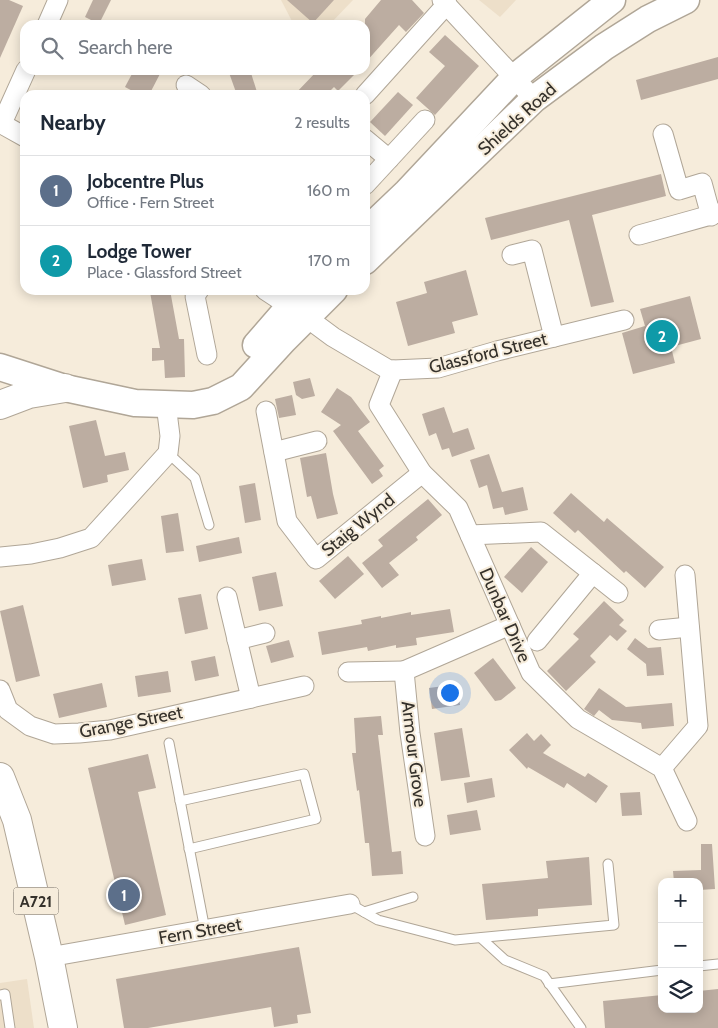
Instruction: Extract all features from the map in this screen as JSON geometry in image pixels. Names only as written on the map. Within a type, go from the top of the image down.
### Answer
[{"type":"main road","name":"Shields Road","points":[[370,256],[534,99],[604,47],[648,19],[686,0]]},
{"type":"main road","name":"Shields Road","points":[[370,227],[407,192],[515,77],[602,4]]},
{"type":"main road","points":[[602,4],[604,47]]},
{"type":"main road","points":[[0,367],[65,388],[135,403],[166,404],[230,376],[300,304],[322,295]]},
{"type":"main road","points":[[0,391],[36,380]]},
{"type":"main road","points":[[0,405],[30,394],[65,388]]},
{"type":"main road","name":"A721","points":[[0,778],[5,803],[17,820],[50,957],[63,1028]]},
{"type":"street","points":[[49,20],[58,0]]},
{"type":"street","points":[[369,90],[444,2],[534,99]]},
{"type":"street","points":[[20,134],[1,123],[24,75]]},
{"type":"street","points":[[370,179],[426,120]]},
{"type":"street","points":[[639,235],[715,214],[710,181],[678,190],[663,134]]},
{"type":"street","points":[[370,143],[388,159]]},
{"type":"street","points":[[512,255],[532,250],[554,337]]},
{"type":"street","points":[[196,295],[206,356]]},
{"type":"street","name":"Glassford Street","points":[[278,295],[300,304],[333,337],[389,370],[438,368],[497,351],[624,320]]},
{"type":"street","name":"Dunbar Drive","points":[[392,370],[379,405],[422,473],[458,508],[531,673],[578,719],[662,768]]},
{"type":"street","points":[[0,557],[31,554],[60,548],[91,538],[168,453],[170,436],[166,404]]},
{"type":"street","name":"Staig Wynd","points":[[266,411],[286,521],[316,559],[422,473]]},
{"type":"street","points":[[274,452],[317,441]]},
{"type":"street","points":[[470,535],[542,532],[618,593]]},
{"type":"street","points":[[537,641],[593,573]]},
{"type":"street","points":[[685,575],[698,726],[662,768],[687,821]]},
{"type":"street","points":[[227,597],[251,698]]},
{"type":"street","points":[[348,672],[404,671],[510,625]]},
{"type":"street","points":[[660,630],[690,627]]},
{"type":"street","points":[[237,640],[265,633]]},
{"type":"street","name":"Armour Grove","points":[[404,671],[410,733],[425,836]]},
{"type":"street","name":"Grange Street","points":[[0,690],[8,710],[30,726],[54,734],[110,730],[304,686]]},
{"type":"street","name":"Fern Street","points":[[50,957],[205,930],[357,908]]},
{"type":"lane","points":[[168,453],[195,478],[209,525]]},
{"type":"lane","points":[[169,743],[205,930]]},
{"type":"lane","points":[[180,801],[304,774],[316,819],[189,849]]},
{"type":"lane","points":[[357,908],[378,920],[455,940],[614,925],[608,864]]},
{"type":"lane","points":[[357,908],[412,897]]},
{"type":"lane","points":[[481,938],[505,960],[544,976],[581,1028]]},
{"type":"lane","points":[[703,966],[718,964]]},
{"type":"lane","points":[[549,984],[658,970]]},
{"type":"lane","points":[[0,995],[5,994],[10,1028]]},
{"type":"shaded area","points":[[281,0],[353,0],[334,20],[291,20]]},
{"type":"shaded area","points":[[479,0],[516,0],[500,17]]},
{"type":"shaded area","points":[[27,979],[34,1028],[0,1028],[0,983]]},
{"type":"building","points":[[0,0],[9,0],[23,6],[0,58]]},
{"type":"building","points":[[93,0],[111,0],[101,20],[91,20],[85,17]]},
{"type":"building","points":[[287,0],[334,0],[316,20],[310,20]]},
{"type":"building","points":[[381,0],[412,0],[424,13],[406,32],[399,25],[370,57],[370,20],[365,19]]},
{"type":"building","points":[[445,35],[479,66],[435,115],[416,98],[445,66],[429,52]]},
{"type":"building","points":[[718,57],[718,79],[641,100],[636,80]]},
{"type":"building","points":[[131,75],[159,75],[152,90],[131,90],[125,87]]},
{"type":"building","points":[[230,75],[252,75],[256,90],[235,90]]},
{"type":"building","points":[[313,75],[354,75],[339,90],[334,87],[331,90],[299,90]]},
{"type":"building","points":[[398,92],[413,105],[385,136],[370,122]]},
{"type":"building","points":[[661,174],[666,196],[592,215],[614,302],[591,307],[569,220],[491,240],[485,218]]},
{"type":"building","points":[[466,270],[478,315],[452,322],[455,333],[408,346],[396,302],[427,293],[424,282]]},
{"type":"building","points":[[151,295],[171,295],[179,339],[184,339],[185,377],[165,378],[164,360],[152,361],[152,348],[160,348]]},
{"type":"building","points":[[690,296],[701,339],[671,347],[675,363],[633,374],[622,333],[645,326],[640,309]]},
{"type":"building","points":[[310,378],[315,396],[302,399],[296,395],[293,382]]},
{"type":"building","points":[[337,388],[351,397],[370,422],[358,431],[384,466],[379,470],[383,476],[372,484],[333,431],[341,425],[321,412]]},
{"type":"building","points":[[292,395],[296,415],[279,418],[275,399]]},
{"type":"building","points":[[444,407],[453,433],[468,428],[475,449],[452,457],[449,448],[442,450],[436,433],[429,436],[422,414]]},
{"type":"building","points":[[96,420],[105,456],[125,452],[129,470],[107,475],[108,482],[83,488],[69,426]]},
{"type":"building","points":[[326,453],[338,514],[317,519],[311,496],[307,497],[300,458]]},
{"type":"building","points":[[489,454],[502,492],[523,487],[528,510],[505,515],[503,507],[493,509],[487,485],[479,488],[470,460]]},
{"type":"building","points":[[255,483],[261,520],[245,523],[239,486]]},
{"type":"building","points":[[571,493],[604,522],[607,518],[664,567],[645,588],[626,571],[624,573],[578,530],[575,533],[553,513]]},
{"type":"building","points":[[428,499],[442,515],[416,537],[418,540],[389,563],[399,575],[382,588],[362,563],[383,546],[378,540]]},
{"type":"building","points":[[178,513],[184,551],[166,553],[161,516]]},
{"type":"building","points":[[239,537],[242,553],[199,562],[196,546]]},
{"type":"building","points":[[531,547],[548,562],[522,593],[504,577]]},
{"type":"building","points":[[348,556],[364,574],[335,599],[319,581]]},
{"type":"building","points":[[142,559],[146,580],[112,586],[108,565]]},
{"type":"building","points":[[276,572],[283,606],[259,611],[252,577]]},
{"type":"building","points":[[201,594],[208,629],[185,634],[178,598]]},
{"type":"building","points":[[604,601],[624,620],[619,625],[627,631],[617,641],[610,635],[590,656],[596,662],[566,691],[547,671],[579,639],[573,634]]},
{"type":"building","points":[[23,605],[40,676],[16,682],[0,611]]},
{"type":"building","points":[[450,609],[454,632],[416,638],[417,645],[396,648],[396,645],[368,651],[367,647],[322,655],[318,632],[362,624],[361,620],[381,616],[381,618],[411,612],[411,615]]},
{"type":"building","points":[[635,638],[648,648],[661,647],[664,675],[647,676],[646,664],[627,649]]},
{"type":"building","points":[[289,640],[294,657],[271,663],[266,646]]},
{"type":"building","points":[[215,656],[219,676],[195,681],[191,661]]},
{"type":"building","points":[[493,658],[516,688],[501,700],[495,701],[474,673]]},
{"type":"building","points":[[168,671],[171,692],[138,697],[135,676]]},
{"type":"building","points":[[102,683],[107,707],[59,718],[53,694]]},
{"type":"building","points":[[458,684],[460,705],[432,709],[429,688]]},
{"type":"building","points":[[599,688],[626,707],[672,703],[674,726],[642,729],[641,723],[612,720],[599,710],[594,716],[584,709]]},
{"type":"building","points":[[381,716],[383,735],[378,735],[392,852],[401,851],[403,874],[372,876],[369,843],[365,843],[359,790],[357,791],[352,753],[356,753],[354,718]]},
{"type":"building","points":[[462,728],[470,777],[441,781],[434,733]]},
{"type":"building","points":[[527,733],[534,741],[541,734],[551,745],[543,753],[585,777],[588,773],[608,786],[596,803],[567,783],[564,788],[528,767],[527,769],[509,750]]},
{"type":"building","points":[[148,754],[156,788],[138,792],[166,915],[125,925],[88,768]]},
{"type":"building","points":[[492,778],[495,797],[467,803],[464,783]]},
{"type":"building","points":[[640,792],[642,815],[622,816],[620,793]]},
{"type":"building","points":[[477,810],[481,830],[450,835],[447,815]]},
{"type":"building","points":[[701,844],[712,844],[715,889],[703,890],[703,878],[674,878],[673,871],[701,870]]},
{"type":"building","points":[[589,857],[592,905],[538,909],[538,916],[486,920],[482,884],[548,878],[546,861]]},
{"type":"building","points":[[299,947],[311,1013],[297,1015],[298,1023],[274,1027],[271,1007],[148,1028],[124,1028],[116,979]]},
{"type":"building","points":[[718,989],[718,1028],[605,1028],[603,1001],[658,995],[658,1013],[703,1013],[703,991]]},
{"type":"place","name":"Lodge Tower","points":[[662,336]]},
{"type":"place","name":"Jobcentre Plus","points":[[124,895]]}]
